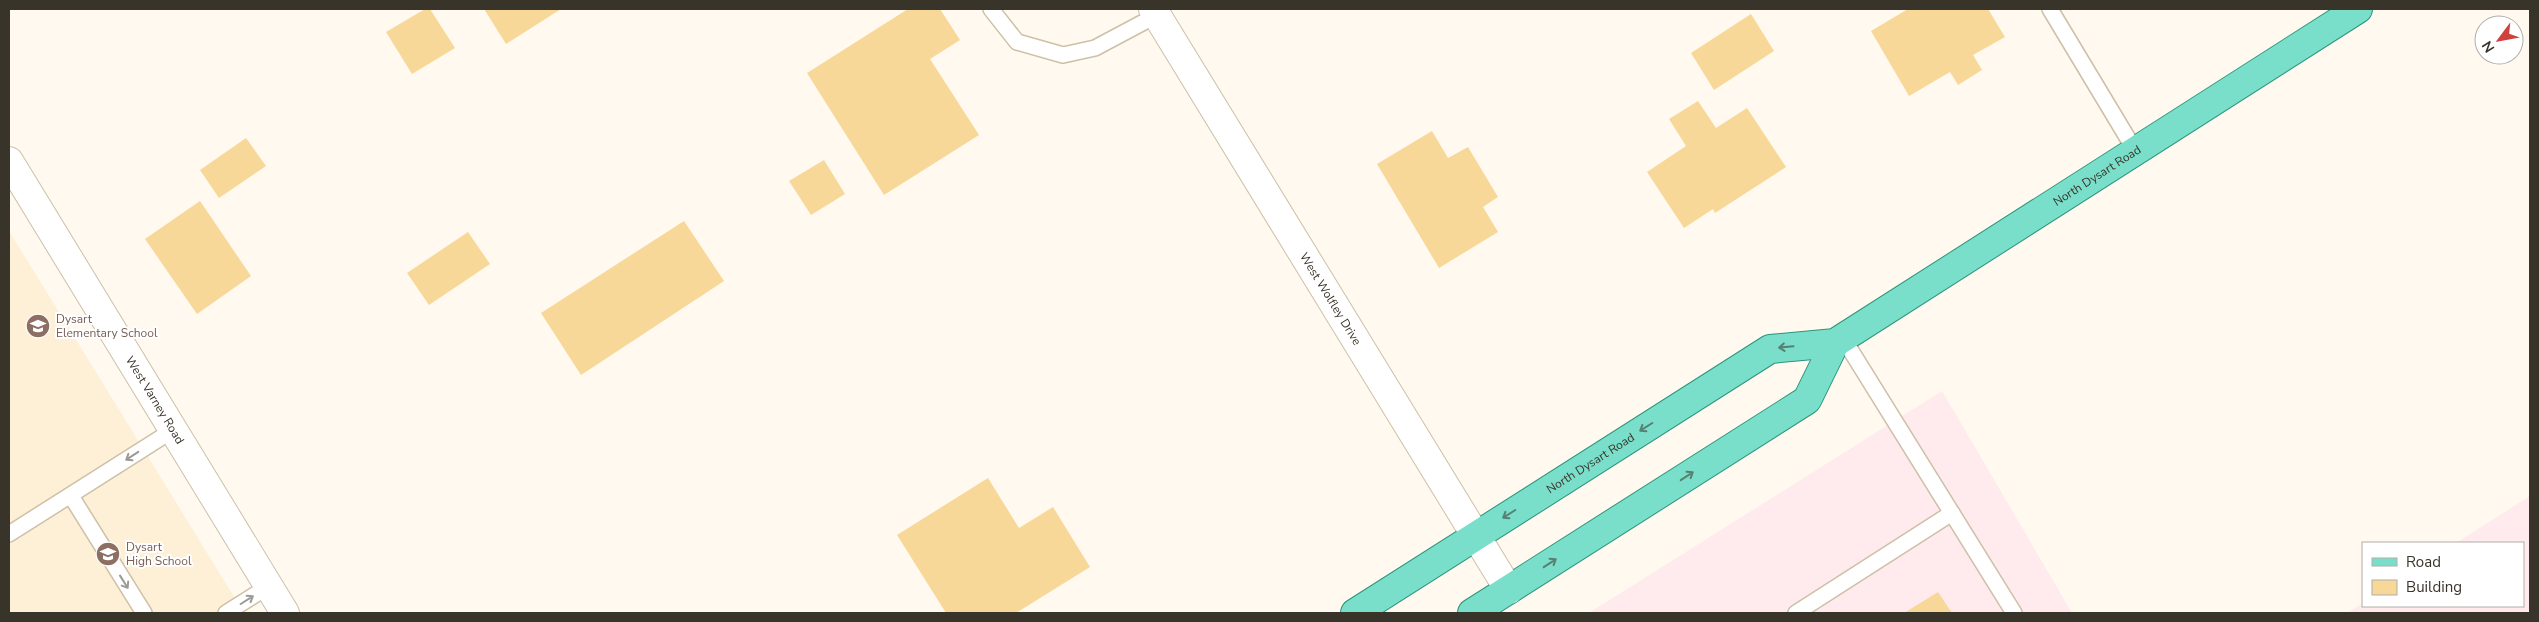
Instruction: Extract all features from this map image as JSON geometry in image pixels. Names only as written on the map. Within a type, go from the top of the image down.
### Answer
[{"type":"main road","name":"North Dysart Road","points":[[1355,613],[1770,349],[1839,341],[2358,9]]},
{"type":"main road","points":[[1472,613],[1806,400],[1839,341]]},
{"type":"street","name":"West Wolfley Drive","points":[[1155,12],[1509,590]]},
{"type":"street","name":"West Varney Road","points":[[9,161],[285,613]]},
{"type":"lane","points":[[991,9],[1017,42],[1063,55],[1095,48],[1155,12]]},
{"type":"lane","points":[[2050,9],[2136,152]]},
{"type":"lane","points":[[1839,341],[1952,513],[2014,613]]},
{"type":"lane","points":[[9,534],[173,430]]},
{"type":"lane","points":[[71,496],[144,613]]},
{"type":"lane","points":[[1796,613],[1952,513]]},
{"type":"lane","points":[[226,613],[269,586]]},
{"type":"shaded area","name":"Dysart High School","points":[[9,231],[126,421],[244,613],[9,613]]},
{"type":"shaded area","points":[[1942,391],[2072,613],[1589,613]]},
{"type":"shaded area","points":[[2530,496],[2530,613],[2347,613],[2362,604],[2362,607],[2524,607],[2524,542],[2458,542]]},
{"type":"building","points":[[425,9],[430,9],[455,48],[412,74],[386,32]]},
{"type":"building","points":[[484,9],[561,9],[506,44]]},
{"type":"building","points":[[908,9],[940,9],[960,40],[930,59],[979,135],[884,195],[807,73]]},
{"type":"building","points":[[1908,9],[1988,9],[2005,37],[1973,55],[1982,70],[1958,85],[1950,72],[1909,96],[1871,31]]},
{"type":"building","points":[[1751,14],[1774,51],[1714,90],[1691,53]]},
{"type":"building","points":[[1698,101],[1716,128],[1747,108],[1786,167],[1715,213],[1713,209],[1684,228],[1647,172],[1686,146],[1669,119]]},
{"type":"building","points":[[1432,131],[1448,158],[1468,147],[1498,197],[1483,207],[1498,232],[1439,268],[1377,164]]},
{"type":"building","points":[[246,138],[266,166],[219,198],[200,170]]},
{"type":"building","points":[[824,160],[845,194],[811,215],[789,181]]},
{"type":"building","points":[[200,201],[251,276],[197,314],[145,239]]},
{"type":"building","points":[[684,221],[724,281],[581,375],[541,313]]},
{"type":"building","points":[[468,232],[490,264],[429,305],[407,273]]},
{"type":"building","points":[[988,478],[1019,528],[1053,507],[1090,567],[1016,613],[946,613],[897,535]]},
{"type":"building","points":[[1938,592],[1952,613],[1904,613]]},
{"type":"place","name":"Dysart Elementary School","points":[[38,326]]},
{"type":"place","name":"Dysart High School","points":[[108,554]]}]
